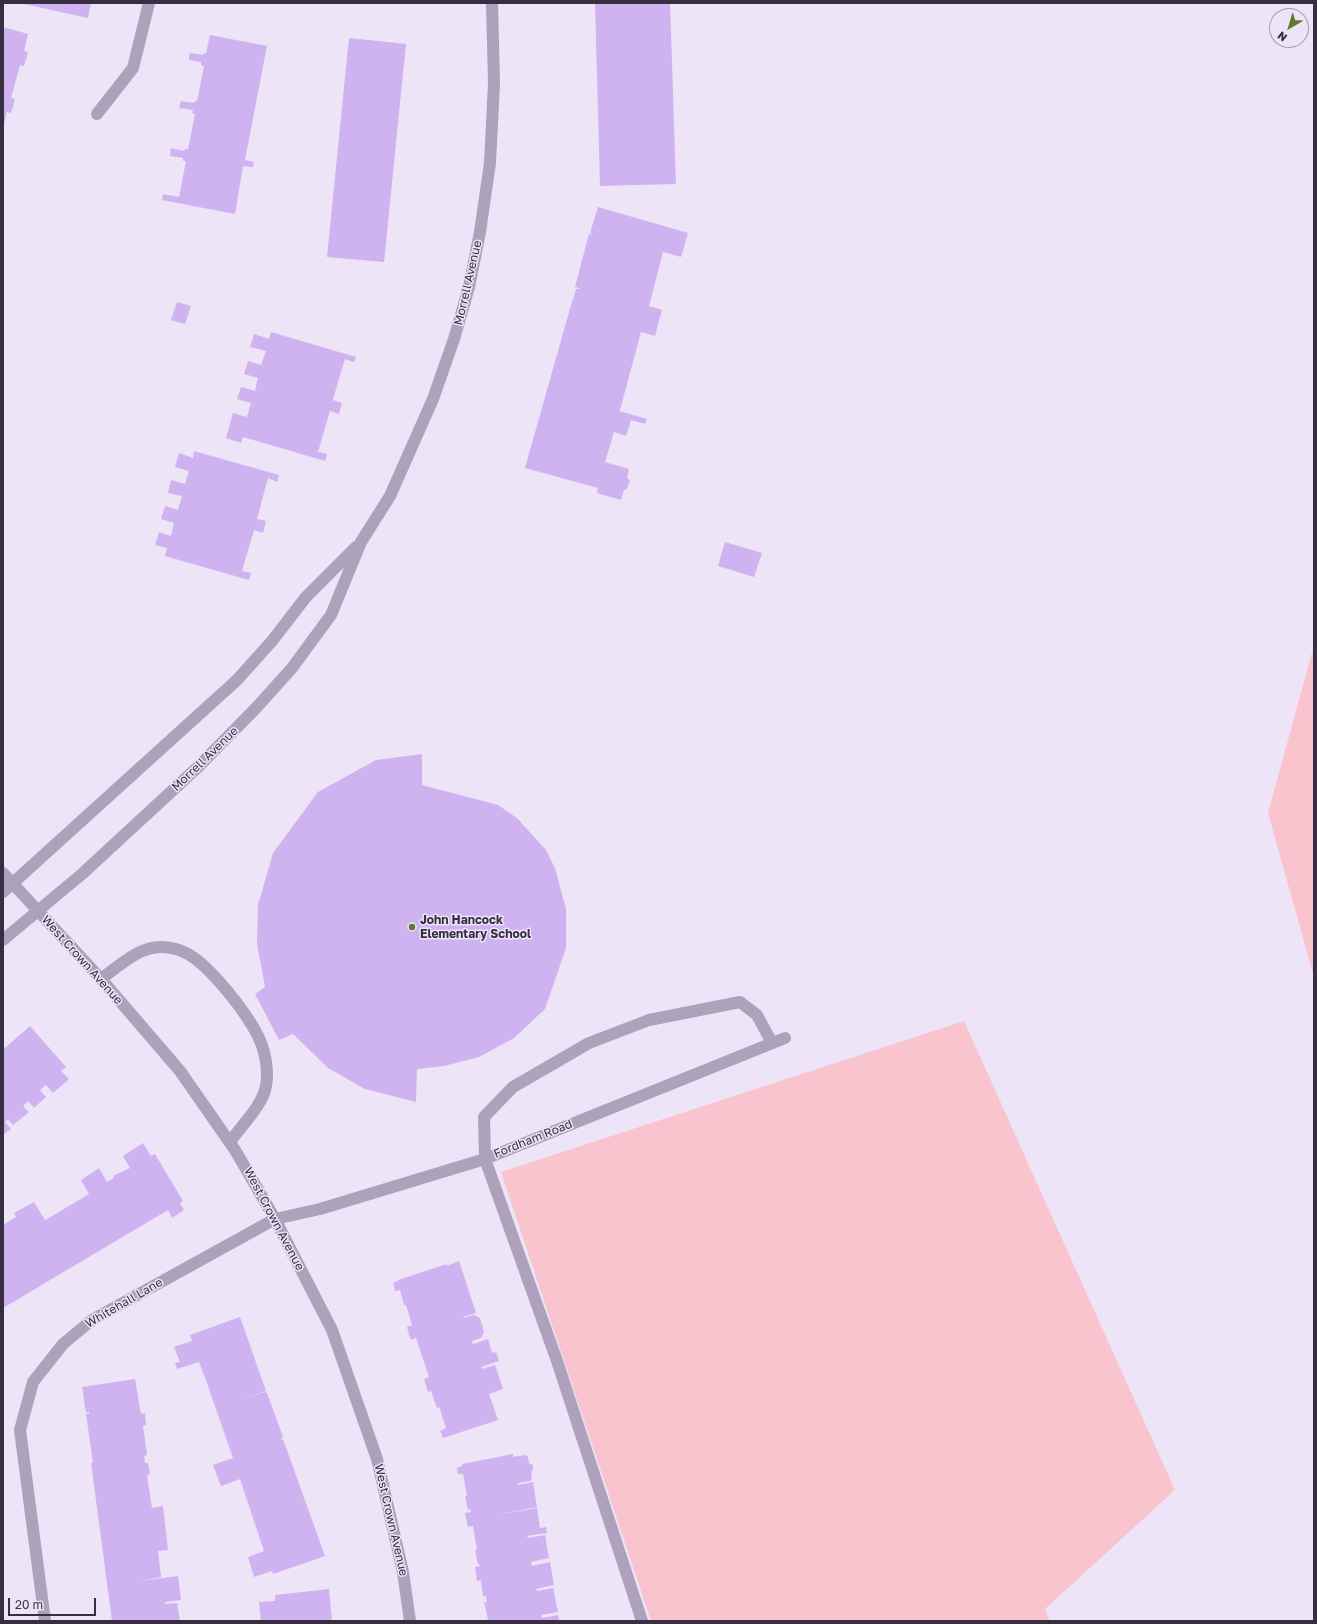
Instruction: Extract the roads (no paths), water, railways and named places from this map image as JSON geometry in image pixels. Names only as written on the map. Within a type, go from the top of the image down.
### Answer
[{"type":"street","points":[[97,114],[133,68],[149,3]]},
{"type":"street","name":"Morrell Avenue","points":[[3,940],[82,874],[199,766],[256,708],[292,668],[331,615],[362,542],[390,496],[433,399],[454,338],[468,287],[480,232],[490,163],[494,83],[492,3]]},
{"type":"street","name":"Morrell Avenue","points":[[3,892],[237,680],[272,641],[306,597],[362,542]]},
{"type":"street","name":"West Crown Avenue","points":[[3,874],[101,978],[180,1072],[230,1142],[275,1219],[332,1330],[377,1458],[403,1572],[410,1621]]},
{"type":"street","points":[[101,978],[134,955],[150,948],[171,947],[188,954],[207,969],[235,1001],[258,1036],[265,1056],[266,1084],[264,1094],[260,1102],[230,1142]]},
{"type":"street","points":[[642,1621],[557,1361],[485,1159],[484,1117],[513,1087],[589,1043],[649,1020],[740,1002],[757,1015],[772,1043]]},
{"type":"street","name":"Fordham Road","points":[[275,1219],[320,1208],[485,1159],[785,1038]]},
{"type":"street","name":"Whitehall Lane","points":[[45,1621],[20,1430],[33,1382],[63,1344],[92,1320],[275,1219]]},
{"type":"place","name":"John Hancock Elementary School","points":[[412,927]]}]
